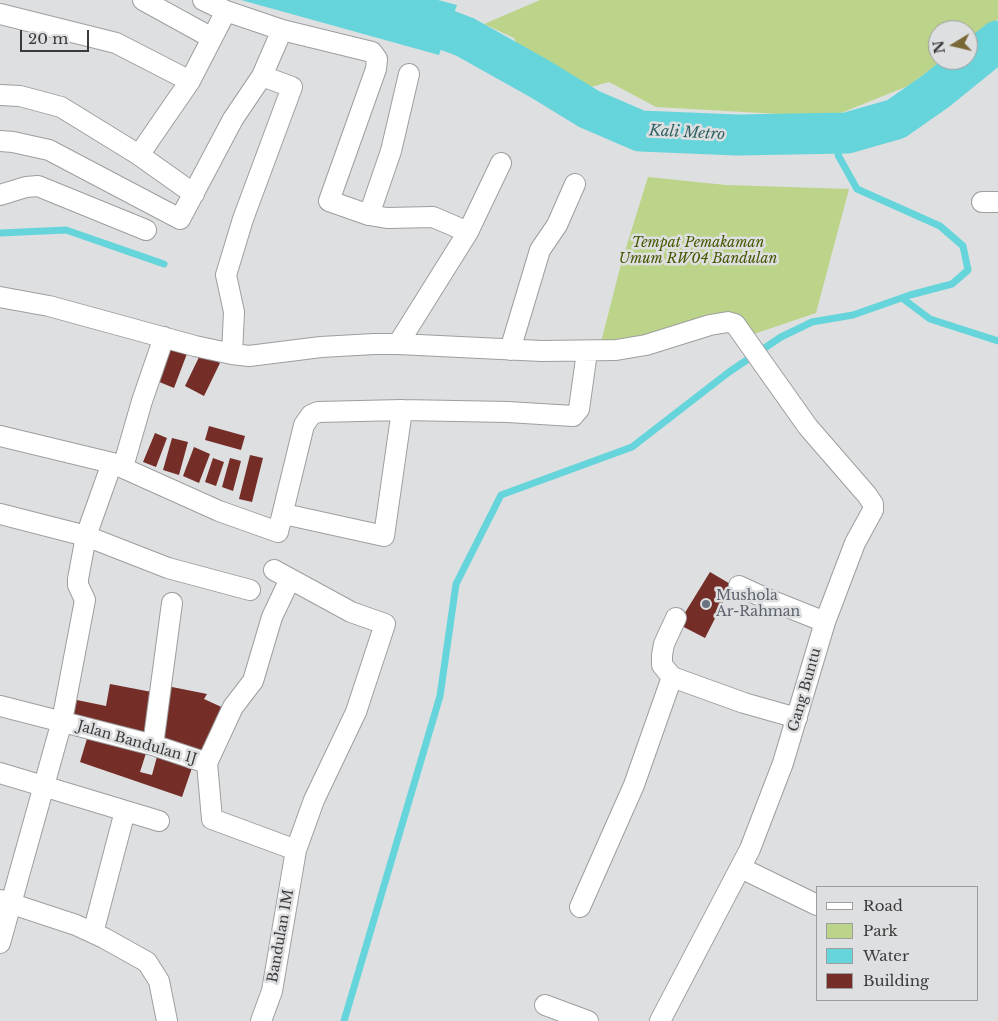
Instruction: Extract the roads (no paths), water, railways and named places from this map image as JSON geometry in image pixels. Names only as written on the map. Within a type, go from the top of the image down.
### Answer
[{"type":"street","points":[[4,0],[0,13],[116,43],[190,81]]},
{"type":"street","points":[[142,0],[212,38]]},
{"type":"street","points":[[202,0],[282,30],[372,52],[377,59],[376,69],[329,201],[387,218],[433,217],[468,232]]},
{"type":"street","points":[[139,156],[190,81],[226,10]]},
{"type":"street","points":[[0,141],[48,150],[180,219],[233,120],[262,76],[282,30]]},
{"type":"street","points":[[369,214],[391,151],[409,74]]},
{"type":"street","points":[[232,354],[234,312],[226,275],[243,219],[292,87],[262,76]]},
{"type":"street","points":[[0,95],[20,96],[61,108],[139,156],[194,194]]},
{"type":"street","points":[[398,344],[468,232],[501,163]]},
{"type":"street","points":[[510,350],[540,250],[558,225],[575,184]]},
{"type":"street","points":[[0,195],[26,187],[38,186],[146,230]]},
{"type":"street","points":[[0,297],[49,306],[164,337],[232,354],[249,356],[321,347],[398,344],[587,352],[579,410],[573,416],[508,412],[402,410],[324,411],[310,415],[304,425],[284,514],[278,532],[219,511],[118,465],[0,436]]},
{"type":"street","name":"Gang Buntu","points":[[587,352],[646,345],[710,325],[728,322],[734,324],[808,427],[854,479],[873,504],[873,510],[855,543],[825,622],[773,794],[741,868],[660,1021]]},
{"type":"street","points":[[0,706],[62,721],[84,600],[78,585],[78,579],[86,536],[118,465],[164,337]]},
{"type":"street","points":[[284,514],[384,536],[402,410]]},
{"type":"street","points":[[0,514],[86,536],[168,568],[250,590]]},
{"type":"street","name":"Bandulan 1M","points":[[207,763],[233,707],[253,681],[272,617],[282,574],[351,612],[385,624],[356,712],[314,800],[296,850],[272,991],[261,1021]]},
{"type":"street","points":[[739,586],[825,622]]},
{"type":"street","points":[[153,745],[172,603]]},
{"type":"street","points":[[676,618],[664,644],[662,655],[662,665],[672,677],[744,703],[797,718]]},
{"type":"street","points":[[580,907],[634,785],[672,677]]},
{"type":"street","name":"Jalan Bandulan 1J","points":[[0,943],[6,902],[44,786],[62,721],[153,745],[207,763],[212,819],[296,850]]},
{"type":"street","points":[[0,773],[159,821]]},
{"type":"street","points":[[93,933],[125,811]]},
{"type":"street","points":[[741,868],[816,905]]},
{"type":"street","points":[[6,902],[49,915],[93,933],[147,962],[159,981],[167,1021]]},
{"type":"street","points":[[545,1005],[588,1021]]},
{"type":"water","points":[[241,0],[438,0],[457,5],[439,55]]},
{"type":"waterway","name":"Kali Metro","points":[[347,0],[410,16],[465,37],[589,109],[640,131],[737,135],[847,133],[896,119],[936,91],[998,41]]},
{"type":"waterway","points":[[344,1021],[440,696],[456,584],[501,495],[632,447],[729,372],[781,337],[812,322],[853,315],[910,295],[952,284],[968,270],[963,246],[940,226],[857,189],[838,155],[847,133]]},
{"type":"waterway","points":[[0,233],[66,230],[164,264]]},
{"type":"waterway","points":[[902,298],[930,319],[998,341]]},
{"type":"place","name":"Mushola Ar-Rahman","points":[[706,604]]},
{"type":"park label","name":"Tempat Pemakaman Umum RW04 Bandulan","points":[[698,252]]}]
